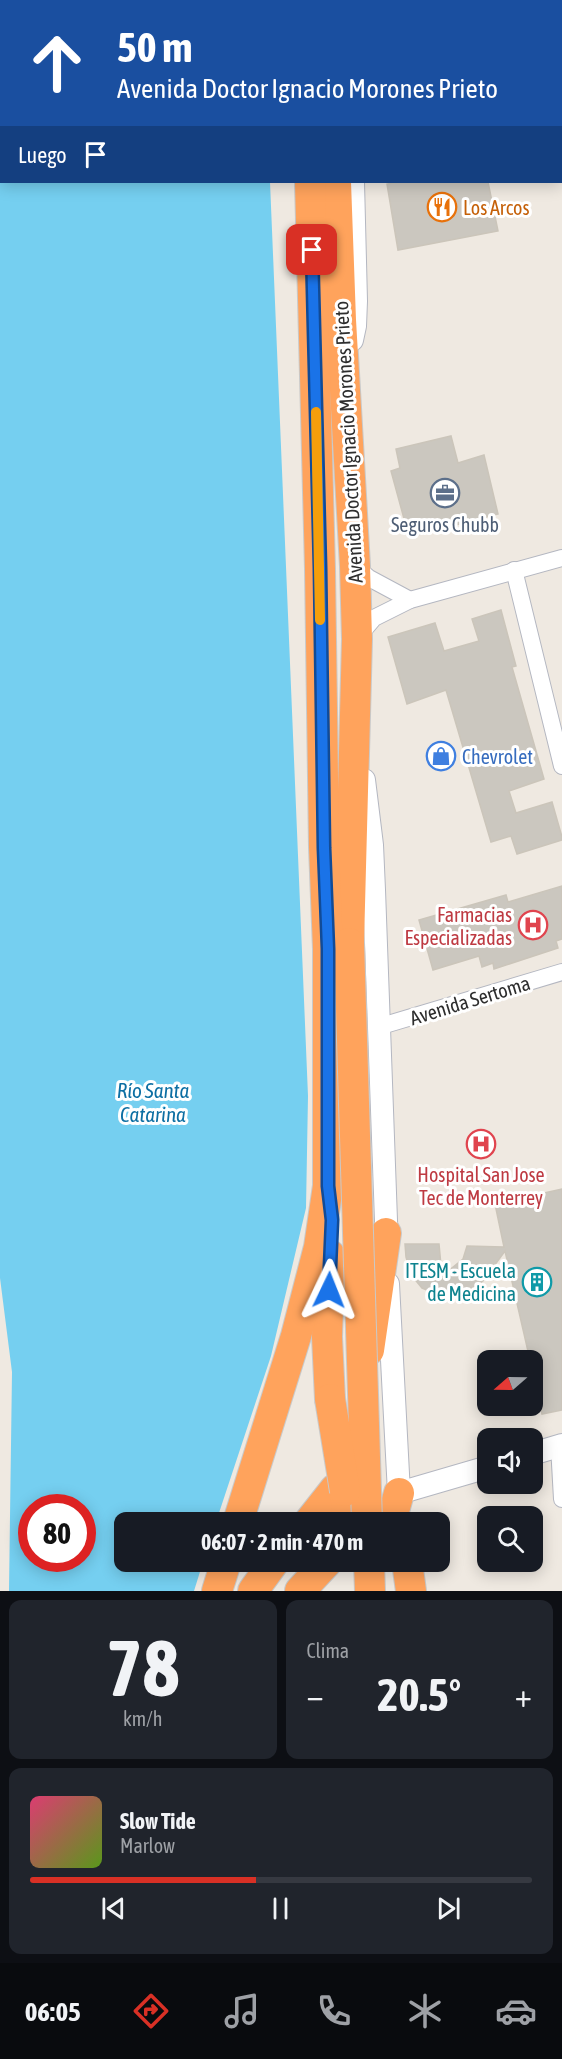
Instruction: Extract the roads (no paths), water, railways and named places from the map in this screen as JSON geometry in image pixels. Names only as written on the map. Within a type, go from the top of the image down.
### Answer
[{"type":"highway","name":"Avenida Doctor Ignacio Morones Prieto","points":[[241,1512],[299,1325],[319,1247],[328,1186],[328,949],[310,183]]},
{"type":"highway","name":"Avenida Doctor Ignacio Morones Prieto","points":[[336,183],[357,639],[349,943]]},
{"type":"highway","name":"Avenida Doctor Ignacio Morones Prieto","points":[[320,674],[330,731],[349,943]]},
{"type":"highway","points":[[349,943],[367,1512]]},
{"type":"highway","points":[[328,1186],[332,1220],[327,1337],[330,1399],[340,1490],[347,1512]]},
{"type":"highway","points":[[365,1383],[386,1233]]},
{"type":"highway","points":[[319,1512],[340,1490]]},
{"type":"highway","points":[[394,1512],[399,1492]]},
{"type":"highway","points":[[399,1492],[402,1512]]},
{"type":"highway","points":[[217,1591],[223,1572]]},
{"type":"highway","points":[[253,1591],[267,1572]]},
{"type":"highway","points":[[300,1591],[318,1572]]},
{"type":"highway","points":[[369,1572],[370,1591]]},
{"type":"highway","points":[[391,1572],[393,1591]]},
{"type":"highway","points":[[408,1572],[411,1591]]},
{"type":"street","points":[[344,364],[356,326],[353,183]]},
{"type":"street","points":[[357,639],[374,618],[411,600],[562,558]]},
{"type":"street","points":[[355,566],[369,578],[411,600]]},
{"type":"street","points":[[514,570],[562,766]]},
{"type":"street","points":[[354,703],[372,845],[386,1233],[399,1492],[477,1470]]},
{"type":"street","name":"Avenida Sertoma","points":[[378,1027],[562,972]]},
{"type":"street","points":[[364,1512],[374,1496],[395,1419]]},
{"type":"street","points":[[543,1451],[561,1445],[562,1499]]},
{"type":"water","name":"Río Santa Catarina","points":[[0,183],[270,183],[308,1096],[306,1208],[271,1356],[219,1512],[114,1512],[114,1572],[200,1572],[194,1591],[9,1591],[12,1372],[0,1278]]},
{"type":"place","name":"Los Arcos","points":[[442,207]]},
{"type":"place","name":"Seguros Chubb","points":[[445,493]]},
{"type":"place","name":"Chevrolet","points":[[441,756]]},
{"type":"place","name":"Farmacias Especializadas","points":[[533,925]]},
{"type":"place","name":"Hospital San Jose Tec de Monterrey","points":[[481,1144]]},
{"type":"place","name":"ITESM - Escuela de Medicina","points":[[537,1282]]}]
